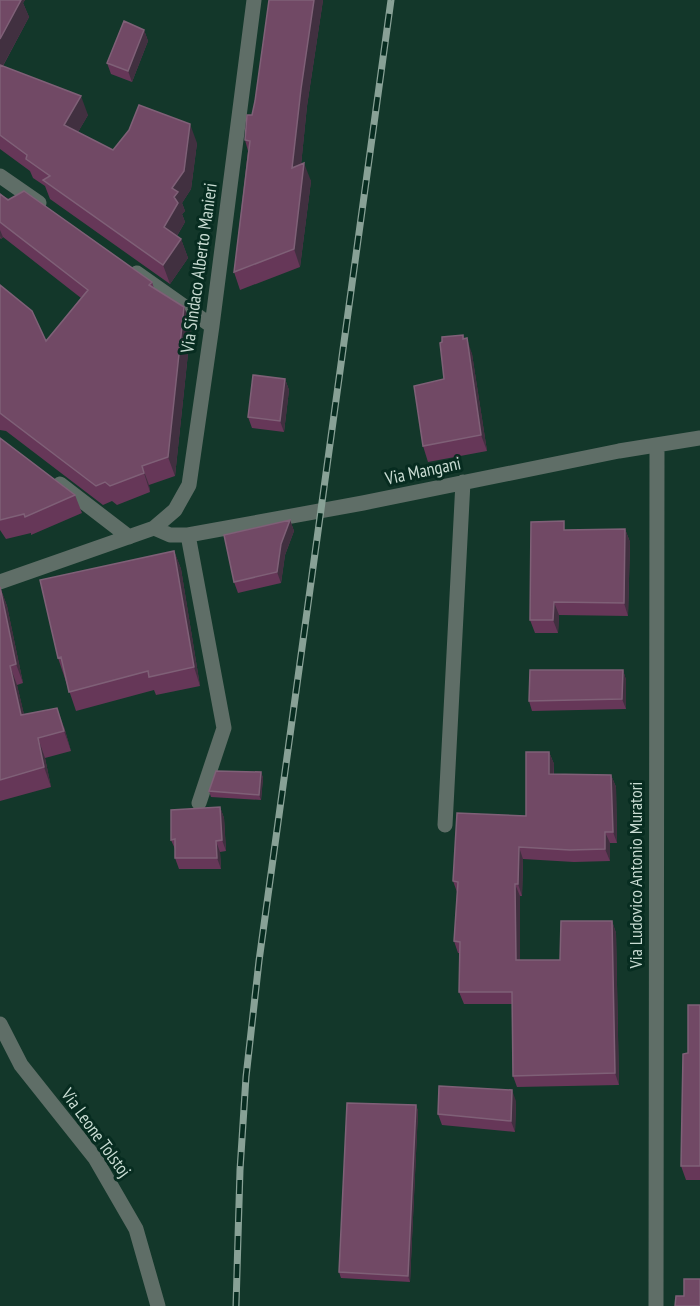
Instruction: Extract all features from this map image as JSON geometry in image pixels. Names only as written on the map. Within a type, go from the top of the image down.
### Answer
[{"type":"street","name":"Via Sindaco Alberto Manieri","points":[[154,528],[175,510],[189,485],[254,0]]},
{"type":"street","points":[[0,176],[48,210]]},
{"type":"street","points":[[125,265],[212,326]]},
{"type":"street","name":"Via Mangani","points":[[154,528],[170,535],[188,535],[352,506],[463,482],[700,438]]},
{"type":"street","name":"Via Ludovico Antonio Muratori","points":[[656,1306],[657,445]]},
{"type":"street","points":[[46,474],[129,537]]},
{"type":"street","points":[[444,825],[463,482]]},
{"type":"street","points":[[0,582],[154,528]]},
{"type":"street","points":[[188,535],[224,728],[199,803]]},
{"type":"street","name":"Via Leone Tolstoj","points":[[0,1024],[21,1065],[95,1158],[136,1229],[158,1306]]},
{"type":"building","points":[[0,0],[21,0],[0,39]]},
{"type":"building","points":[[269,0],[314,0],[292,168],[304,163],[294,249],[234,272],[250,141],[245,140],[247,115],[252,115],[255,101]]},
{"type":"building","points":[[124,21],[144,30],[128,71],[107,63]]},
{"type":"building","points":[[0,65],[81,96],[64,125],[113,150],[129,130],[139,105],[190,124],[184,171],[172,188],[178,192],[174,197],[178,203],[164,227],[181,239],[163,265],[43,180],[50,176],[26,159],[27,155],[0,135]]},
{"type":"building","points":[[24,191],[152,282],[149,285],[184,307],[168,457],[142,466],[144,473],[110,486],[105,482],[96,486],[0,413],[0,285],[32,311],[46,341],[88,290],[0,222],[0,194],[8,200]]},
{"type":"building","points":[[463,335],[463,339],[467,338],[481,435],[423,446],[414,386],[444,379],[440,343],[442,337]]},
{"type":"building","points":[[253,375],[285,379],[280,421],[248,417]]},
{"type":"building","points":[[0,438],[75,495],[25,517],[24,514],[0,520]]},
{"type":"building","points":[[290,520],[281,544],[277,572],[234,582],[224,535]]},
{"type":"building","points":[[564,521],[564,530],[625,529],[624,603],[554,602],[553,620],[530,620],[531,522]]},
{"type":"building","points":[[174,551],[194,667],[149,677],[148,671],[69,692],[61,657],[58,658],[40,580]]},
{"type":"building","points":[[0,587],[16,664],[10,666],[21,715],[57,708],[64,731],[38,738],[44,767],[0,780]]},
{"type":"building","points":[[530,670],[623,670],[622,699],[529,701]]},
{"type":"building","points":[[526,752],[549,752],[549,774],[611,775],[613,832],[605,832],[605,849],[570,850],[519,847],[518,884],[515,884],[516,960],[560,960],[561,921],[612,921],[615,1073],[513,1076],[512,992],[459,992],[460,942],[454,941],[458,882],[453,881],[457,813],[526,816]]},
{"type":"building","points":[[216,771],[261,772],[259,795],[209,791]]},
{"type":"building","points":[[220,807],[222,840],[216,841],[217,858],[175,858],[175,839],[171,840],[171,810]]},
{"type":"building","points":[[688,1005],[700,1005],[700,1166],[681,1166],[683,1054],[688,1053]]},
{"type":"building","points":[[439,1086],[512,1090],[511,1121],[438,1114]]},
{"type":"building","points":[[347,1103],[416,1105],[408,1276],[339,1272]]},
{"type":"building","points":[[684,1279],[700,1279],[700,1306],[675,1306],[676,1296],[684,1296]]},
{"type":"railway","points":[[236,1306],[240,1170],[246,1077],[259,961],[391,0]]}]
